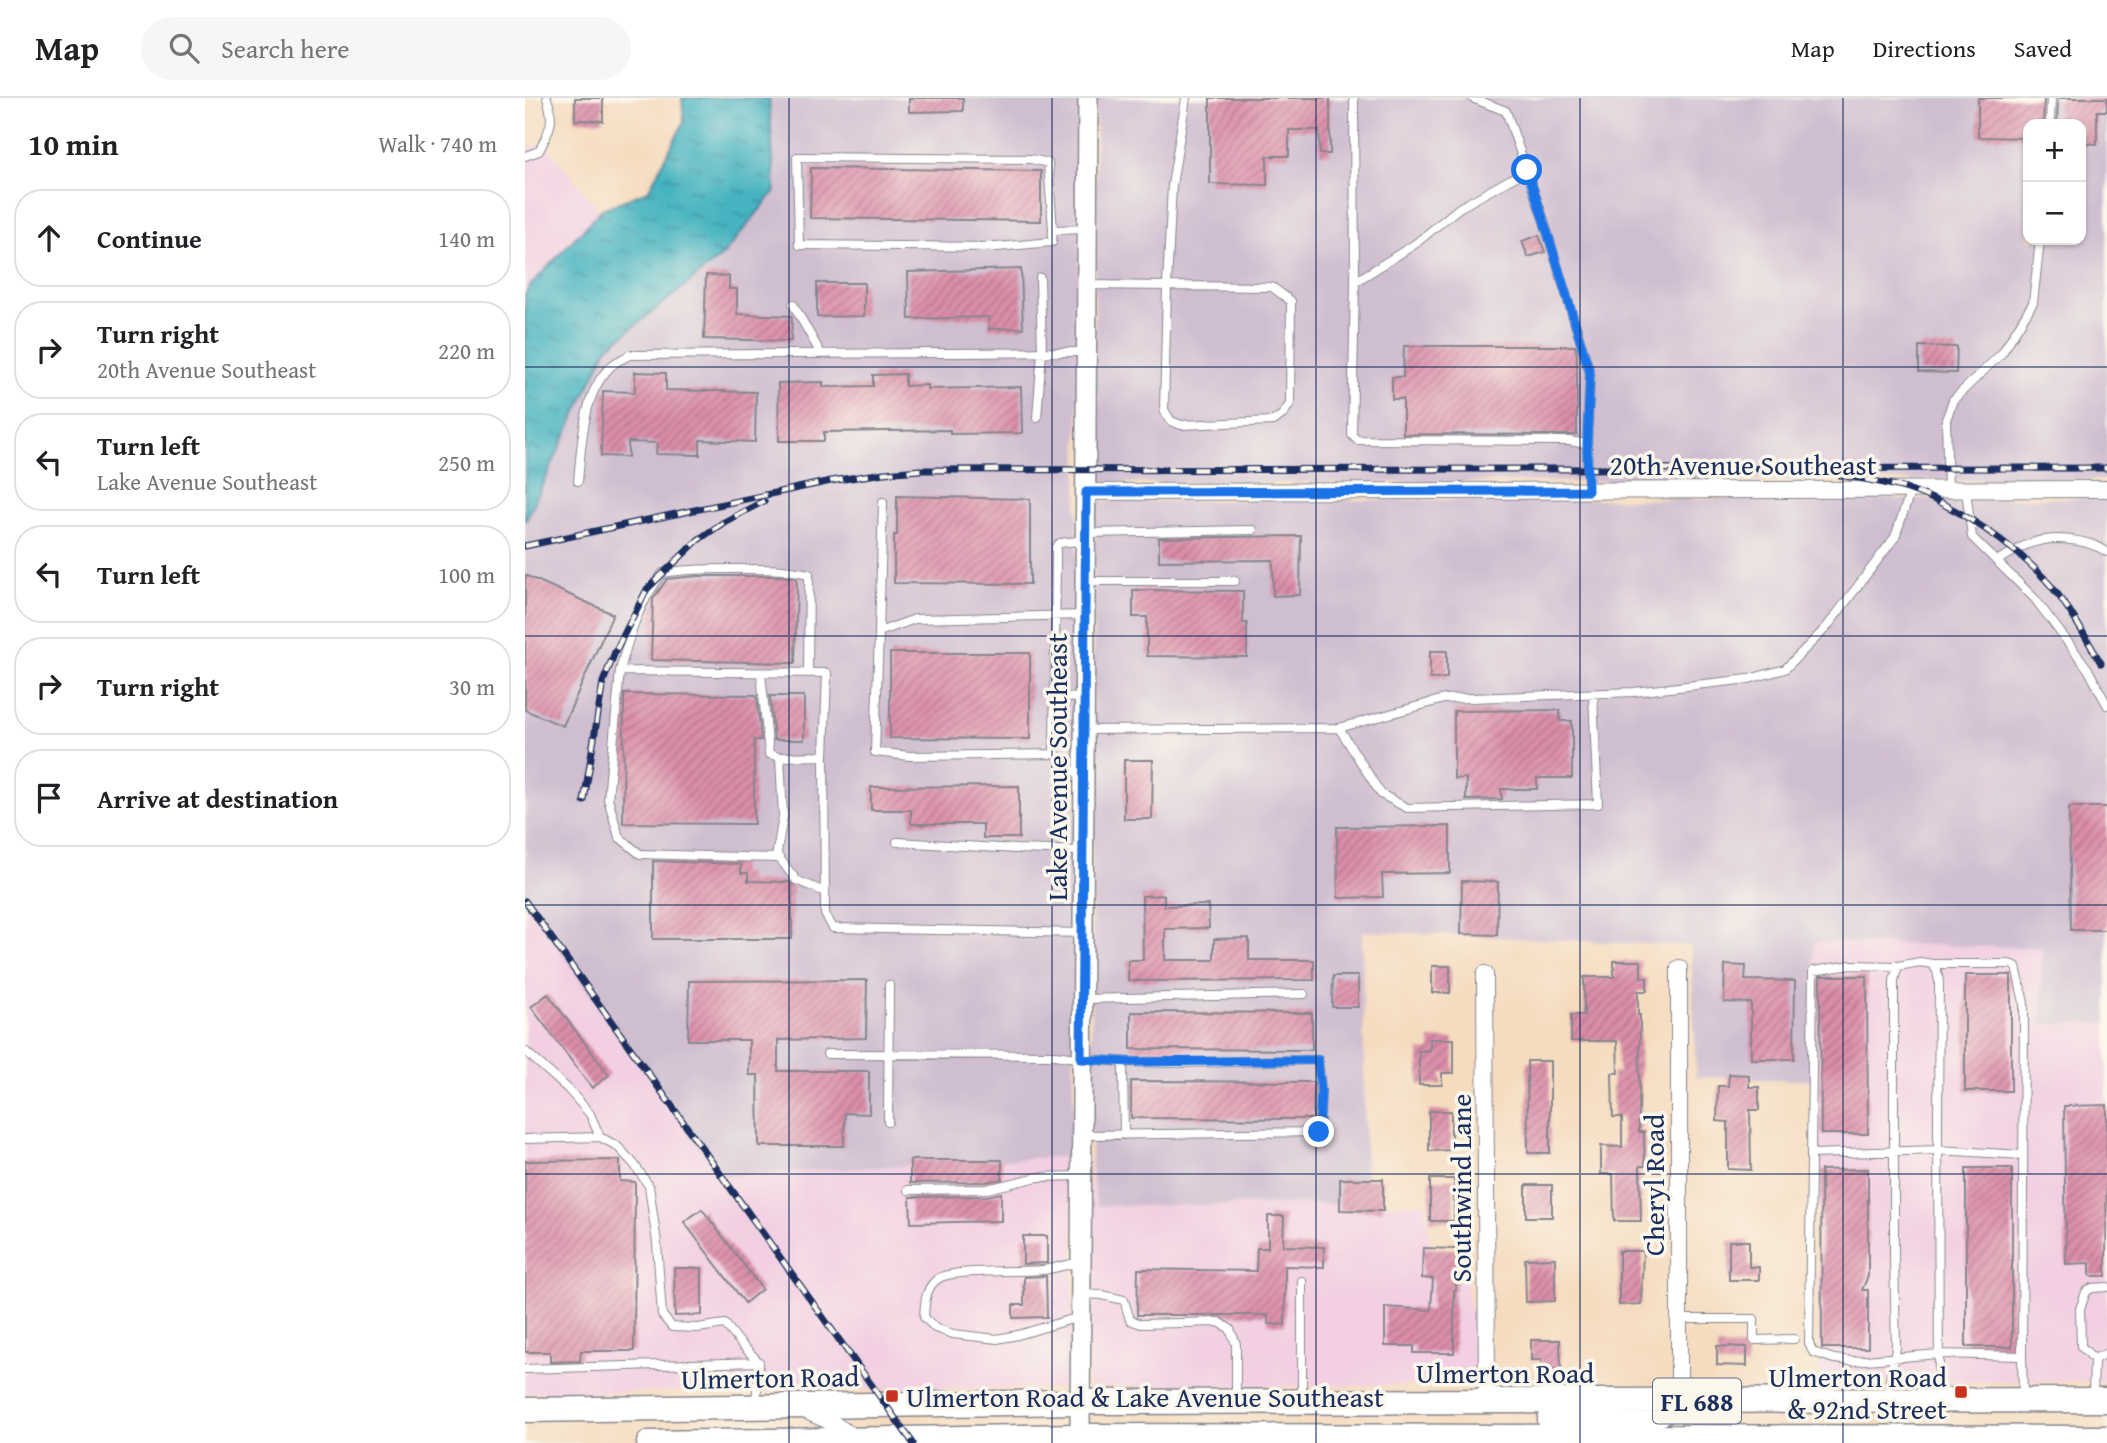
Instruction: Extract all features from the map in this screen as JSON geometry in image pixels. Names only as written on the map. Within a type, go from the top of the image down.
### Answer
[{"type":"main road","name":"Ulmerton Road","points":[[525,1410],[1081,1402],[2100,1400]]},
{"type":"main road","points":[[1871,1440],[1883,1428],[1910,1420],[2061,1420],[2100,1400]]},
{"type":"main road","points":[[1414,1440],[1417,1426],[1430,1421],[1641,1419],[1656,1416],[1679,1401]]},
{"type":"main road","name":"FL 688","points":[[649,1443],[2107,1438]]},
{"type":"street","name":"Lake Avenue Southeast","points":[[1079,1440],[1088,98]]},
{"type":"street","name":"20th Avenue Southeast","points":[[1086,492],[2107,489]]},
{"type":"street","name":"Cheryl Road","points":[[1679,968],[1679,1401]]},
{"type":"street","name":"Southwind Lane","points":[[1485,974],[1487,1402]]},
{"type":"street","points":[[792,1405],[829,1421],[860,1442]]},
{"type":"lane","points":[[525,156],[539,151],[551,128],[552,114],[547,98]]},
{"type":"lane","points":[[1086,285],[1167,286],[1272,287],[1291,301],[1290,404],[1282,415],[1273,421],[1181,425],[1171,421],[1164,410],[1167,286],[1172,185],[1186,98]]},
{"type":"lane","points":[[1355,98],[1352,435],[1357,440],[1569,441],[1587,444]]},
{"type":"lane","points":[[1472,98],[1506,111]]},
{"type":"lane","points":[[1505,98],[1506,111],[1543,218],[1590,373],[1588,491]]},
{"type":"lane","points":[[2050,119],[2051,98]]},
{"type":"lane","points":[[797,157],[1031,159],[1048,163],[1053,230],[1052,242],[997,247],[799,246],[797,157]]},
{"type":"lane","points":[[1355,282],[1415,244],[1459,208],[1527,170]]},
{"type":"lane","points":[[1053,230],[1086,229]]},
{"type":"lane","points":[[1948,490],[1946,421],[1953,400],[2002,353],[2033,303],[2039,245]]},
{"type":"lane","points":[[1037,418],[1042,352],[1040,278]]},
{"type":"lane","points":[[793,304],[821,354]]},
{"type":"lane","points":[[578,481],[583,422],[598,381],[614,363],[629,355],[1086,352]]},
{"type":"lane","points":[[1084,730],[1339,728],[1444,699],[1634,692],[1749,679],[1785,669],[1826,628],[1895,537],[1911,490]]},
{"type":"lane","points":[[1966,490],[1972,537],[2035,599],[2088,669],[2107,705]]},
{"type":"lane","points":[[883,502],[875,752],[910,756],[1054,754]]},
{"type":"lane","points":[[1084,777],[1061,764],[1054,754],[1056,547],[1063,542],[1086,536],[1253,530]]},
{"type":"lane","points":[[1996,561],[2028,544],[2059,539],[2098,546],[2107,552]]},
{"type":"lane","points":[[780,757],[783,816],[776,858],[641,854],[619,837],[608,799],[620,671],[629,633],[652,587],[663,573],[683,569],[770,569],[809,574],[808,673]]},
{"type":"lane","points":[[1085,581],[1235,581]]},
{"type":"lane","points":[[879,632],[915,620],[1085,615]]},
{"type":"lane","points":[[620,671],[827,673],[824,914],[833,928],[1083,933]]},
{"type":"lane","points":[[761,673],[769,754],[780,757],[824,756]]},
{"type":"lane","points":[[2102,695],[2107,687]]},
{"type":"lane","points":[[1339,728],[1381,794],[1407,808],[1598,804],[1593,694]]},
{"type":"lane","points":[[1055,697],[1084,698]]},
{"type":"lane","points":[[897,842],[1083,851]]},
{"type":"lane","points":[[777,855],[796,880],[825,892]]},
{"type":"lane","points":[[2022,1356],[1939,1354],[1853,1361],[1834,1359],[1813,1352],[1809,1345],[1813,971],[1851,965],[1898,966],[1920,962],[2016,965],[2024,1003],[2023,1400]]},
{"type":"lane","points":[[1933,964],[1939,981],[1939,1400]]},
{"type":"lane","points":[[1887,1401],[1896,1348],[1893,1254],[1894,981],[1898,966]]},
{"type":"lane","points":[[888,1122],[890,985]]},
{"type":"lane","points":[[1082,999],[1304,994]]},
{"type":"lane","points":[[525,1051],[568,1089],[590,1114],[600,1137]]},
{"type":"lane","points":[[827,1054],[1055,1055],[1123,1062],[1318,1060],[1321,1091],[1319,1132],[1081,1135]]},
{"type":"lane","points":[[1123,1062],[1124,1135]]},
{"type":"lane","points":[[525,1139],[600,1137],[617,1146],[649,1186],[657,1243],[662,1315],[672,1327],[698,1328],[725,1324],[759,1362]]},
{"type":"lane","points":[[1812,1154],[1938,1150],[2023,1155]]},
{"type":"lane","points":[[908,1190],[987,1189],[1038,1177],[1081,1176]]},
{"type":"lane","points":[[1079,1317],[997,1339],[953,1334],[935,1328],[924,1317],[925,1294],[939,1278],[965,1272],[1046,1270],[1061,1264],[1080,1262]]},
{"type":"lane","points":[[1302,1280],[1302,1403]]},
{"type":"lane","points":[[2100,1400],[2094,1359],[2081,1346],[2080,1309],[2086,1292],[2092,1288],[2107,1287]]},
{"type":"lane","points":[[1080,1294],[1124,1300],[1130,1320],[1141,1324],[1220,1322],[1230,1329],[1236,1344],[1236,1403]]},
{"type":"lane","points":[[1679,1319],[1753,1319],[1754,1340],[1794,1339]]},
{"type":"lane","points":[[2094,1359],[2107,1353]]},
{"type":"lane","points":[[525,1369],[759,1362]]},
{"type":"lane","points":[[755,1406],[759,1362]]},
{"type":"shaded area","points":[[769,98],[1080,98],[1073,1156],[720,1176],[525,902],[525,522],[607,348],[722,256],[775,191]]},
{"type":"shaded area","points":[[1096,98],[2107,98],[2107,480],[1094,483]]},
{"type":"shaded area","points":[[525,146],[547,146],[600,212],[529,287],[525,295]]},
{"type":"shaded area","points":[[2107,498],[2107,1023],[2042,1024],[2042,948],[1814,942],[1816,1081],[1696,1077],[1691,946],[1362,931],[1366,1204],[1096,1206],[1091,1156],[1094,501]]},
{"type":"shaded area","points":[[525,902],[720,1176],[1073,1156],[1073,1388],[525,1393]]},
{"type":"shaded area","points":[[1814,942],[2042,947],[2042,1024],[2107,1023],[2107,1381],[1820,1383]]},
{"type":"shaded area","points":[[1090,1155],[1097,1206],[1425,1204],[1431,1250],[1461,1257],[1479,1350],[1479,1385],[1088,1387]]},
{"type":"water","points":[[682,98],[769,98],[775,191],[722,256],[607,348],[525,522],[525,295],[529,287],[602,209],[648,191],[684,122]]},
{"type":"building","points":[[575,98],[603,98],[603,121],[575,120]]},
{"type":"building","points":[[909,98],[963,98],[963,111],[909,112]]},
{"type":"building","points":[[1210,98],[1330,98],[1330,154],[1320,154],[1319,130],[1289,130],[1289,156],[1267,156],[1267,185],[1210,184]]},
{"type":"building","points":[[1978,98],[2044,98],[2043,119],[2023,119],[2023,138],[1978,137]]},
{"type":"building","points":[[2058,98],[2107,98],[2107,111],[2097,111],[2097,144],[2086,143],[2086,119],[2057,119]]},
{"type":"building","points":[[811,168],[1041,171],[1041,221],[810,218]]},
{"type":"building","points":[[1539,235],[1545,252],[1528,257],[1522,241]]},
{"type":"building","points":[[1021,269],[1023,328],[989,329],[989,317],[909,319],[908,272]]},
{"type":"building","points":[[706,275],[729,276],[729,289],[737,289],[737,314],[792,316],[791,341],[704,339]]},
{"type":"building","points":[[817,283],[864,283],[864,316],[817,317]]},
{"type":"building","points":[[1404,346],[1575,346],[1577,435],[1403,434],[1403,399],[1392,399],[1392,377],[1403,377]]},
{"type":"building","points":[[1919,346],[1957,347],[1956,373],[1919,372]]},
{"type":"building","points":[[635,372],[666,373],[666,390],[756,392],[755,442],[700,440],[700,455],[656,454],[657,443],[628,442],[628,457],[601,456],[603,391],[635,392]]},
{"type":"building","points":[[905,374],[905,386],[927,385],[927,389],[1021,387],[1022,433],[950,434],[950,430],[824,432],[824,441],[779,441],[778,383],[823,382],[823,387],[873,386],[873,375]]},
{"type":"building","points":[[897,496],[1030,499],[1030,584],[894,583]]},
{"type":"building","points":[[1301,536],[1300,595],[1273,596],[1273,560],[1159,561],[1159,538]]},
{"type":"building","points":[[525,575],[613,614],[563,726],[525,710]]},
{"type":"building","points":[[697,576],[797,578],[795,663],[651,660],[653,599],[667,579]]},
{"type":"building","points":[[1133,590],[1243,591],[1247,657],[1147,656],[1147,617],[1133,617]]},
{"type":"building","points":[[1430,651],[1447,651],[1447,678],[1430,679]]},
{"type":"building","points":[[890,653],[1030,653],[1030,739],[890,738]]},
{"type":"building","points":[[624,694],[757,697],[761,740],[754,740],[754,824],[623,823]]},
{"type":"building","points":[[770,696],[804,696],[804,740],[774,740]]},
{"type":"building","points":[[1560,710],[1560,721],[1572,721],[1572,778],[1537,778],[1537,789],[1501,789],[1502,799],[1466,800],[1466,778],[1454,779],[1454,711]]},
{"type":"building","points":[[1124,760],[1153,760],[1152,819],[1124,819]]},
{"type":"building","points":[[1019,786],[1019,838],[983,838],[983,824],[911,824],[911,810],[871,810],[871,787]]},
{"type":"building","points":[[2069,807],[2107,807],[2107,930],[2071,930]]},
{"type":"building","points":[[1450,826],[1450,873],[1382,874],[1383,897],[1338,898],[1337,827]]},
{"type":"building","points":[[653,861],[741,864],[741,873],[748,873],[748,881],[789,882],[792,885],[792,939],[653,939]]},
{"type":"building","points":[[1462,881],[1498,882],[1497,935],[1461,934]]},
{"type":"building","points":[[1164,895],[1164,906],[1208,905],[1209,928],[1165,929],[1165,960],[1214,960],[1214,939],[1249,938],[1249,960],[1314,960],[1314,980],[1128,981],[1128,960],[1143,960],[1142,896]]},
{"type":"building","points":[[1614,961],[1641,961],[1641,977],[1647,978],[1647,991],[1638,991],[1639,1132],[1644,1132],[1645,1166],[1640,1166],[1641,1221],[1614,1221],[1613,1174],[1601,1174],[1601,1146],[1622,1147],[1622,1117],[1613,1117],[1612,1073],[1618,1073],[1617,1041],[1571,1041],[1571,1015],[1584,1015],[1584,977],[1614,977]]},
{"type":"building","points":[[1725,965],[1746,966],[1745,980],[1795,981],[1794,1059],[1751,1059],[1751,1003],[1724,1002]]},
{"type":"building","points":[[1432,966],[1450,966],[1450,993],[1432,993]]},
{"type":"building","points":[[1965,975],[2011,975],[2011,1091],[1965,1091]]},
{"type":"building","points":[[1333,976],[1358,976],[1358,1007],[1332,1007]]},
{"type":"building","points":[[1820,976],[1867,976],[1868,1134],[1821,1134]]},
{"type":"building","points":[[867,980],[866,1038],[778,1040],[778,1071],[869,1071],[869,1114],[845,1113],[844,1146],[759,1146],[758,1075],[749,1075],[749,1040],[688,1040],[689,981]]},
{"type":"building","points":[[548,994],[609,1075],[592,1088],[531,1007]]},
{"type":"building","points":[[1131,1012],[1312,1013],[1312,1050],[1131,1049]]},
{"type":"building","points":[[1430,1039],[1454,1039],[1454,1073],[1442,1073],[1442,1085],[1419,1085],[1419,1051],[1430,1050]]},
{"type":"building","points":[[1527,1061],[1550,1061],[1550,1153],[1528,1153]]},
{"type":"building","points":[[1729,1074],[1749,1075],[1749,1087],[1759,1087],[1759,1110],[1750,1110],[1751,1170],[1728,1169],[1728,1122],[1717,1121],[1718,1086],[1728,1086]]},
{"type":"building","points":[[1131,1081],[1314,1082],[1313,1119],[1131,1118]]},
{"type":"building","points":[[2107,1105],[2106,1276],[2090,1276],[2090,1263],[2066,1264],[2064,1106]]},
{"type":"building","points":[[1429,1111],[1451,1111],[1451,1150],[1429,1151]]},
{"type":"building","points":[[620,1160],[620,1181],[635,1182],[634,1351],[581,1351],[580,1361],[550,1362],[550,1352],[525,1352],[525,1161]]},
{"type":"building","points":[[910,1160],[1002,1160],[1002,1179],[986,1182],[910,1183]]},
{"type":"building","points":[[1966,1168],[2012,1168],[2012,1347],[1966,1347]]},
{"type":"building","points":[[1868,1169],[1868,1276],[1862,1290],[1868,1290],[1868,1348],[1822,1348],[1821,1170]]},
{"type":"building","points":[[1340,1179],[1383,1179],[1383,1211],[1340,1210]]},
{"type":"building","points":[[1430,1179],[1454,1179],[1454,1221],[1430,1221]]},
{"type":"building","points":[[1526,1185],[1552,1185],[1552,1217],[1526,1217]]},
{"type":"building","points":[[1001,1193],[1001,1221],[911,1223],[910,1197],[987,1196]]},
{"type":"building","points":[[702,1209],[762,1289],[745,1303],[684,1222]]},
{"type":"building","points":[[1268,1216],[1284,1216],[1283,1246],[1324,1247],[1324,1267],[1285,1266],[1285,1325],[1268,1324],[1268,1315],[1137,1315],[1138,1269],[1256,1271],[1257,1248],[1268,1248]]},
{"type":"building","points":[[1023,1236],[1047,1236],[1047,1263],[1023,1264]]},
{"type":"building","points":[[1729,1241],[1749,1241],[1749,1267],[1759,1267],[1759,1280],[1729,1280]]},
{"type":"building","points":[[1423,1248],[1457,1249],[1454,1353],[1414,1353],[1414,1346],[1385,1346],[1385,1307],[1431,1310],[1433,1279],[1422,1278]]},
{"type":"building","points":[[1619,1251],[1643,1251],[1641,1304],[1619,1305]]},
{"type":"building","points":[[1555,1258],[1555,1301],[1526,1302],[1525,1259]]},
{"type":"building","points":[[674,1268],[702,1268],[702,1315],[675,1316]]},
{"type":"building","points":[[1046,1276],[1047,1317],[1013,1318],[1013,1305],[1024,1305],[1024,1277]]},
{"type":"building","points":[[1531,1340],[1560,1340],[1561,1369],[1541,1370],[1541,1360],[1531,1360]]},
{"type":"building","points":[[1717,1346],[1747,1347],[1747,1366],[1717,1365]]},
{"type":"railway","points":[[525,546],[831,481],[920,470],[2107,468]]},
{"type":"railway","points":[[1840,475],[1913,491],[1965,516],[2001,540],[2032,566],[2053,589],[2101,663]]},
{"type":"railway","points":[[584,801],[603,682],[647,589],[698,540],[724,522],[764,501]]},
{"type":"railway","points":[[525,901],[913,1443]]},
{"type":"place","name":"Ulmerton Road & 92nd Street","points":[[1961,1392]]},
{"type":"place","name":"Ulmerton Road & Lake Avenue Southeast","points":[[892,1396]]},
{"type":"route","points":[[1319,1132],[1321,1091],[1318,1060],[1130,1062],[1081,1059],[1086,492],[1588,491],[1590,373],[1527,170]]}]
